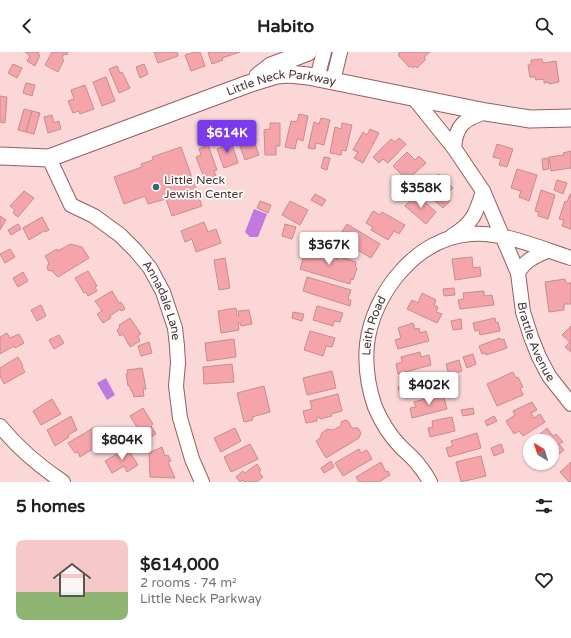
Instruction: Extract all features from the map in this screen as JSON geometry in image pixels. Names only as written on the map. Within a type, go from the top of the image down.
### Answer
[{"type":"main road","points":[[248,84],[271,66],[308,52]]},
{"type":"main road","name":"Little Neck Parkway","points":[[0,156],[49,158],[248,84],[277,75],[289,74],[325,79],[486,112],[530,119],[571,118]]},
{"type":"street","points":[[324,52],[325,79]]},
{"type":"street","points":[[325,79],[340,52]]},
{"type":"street","name":"Brattle Avenue","points":[[413,97],[454,148],[483,191],[504,237],[518,273],[523,312],[539,357],[549,376],[571,404]]},
{"type":"street","points":[[454,148],[455,136],[464,122],[486,112]]},
{"type":"street","name":"Annadale Lane","points":[[49,158],[72,205],[94,216],[120,235],[150,268],[163,292],[175,328],[178,363],[176,386],[180,418],[192,459],[202,482]]},
{"type":"street","points":[[444,240],[463,229],[476,214],[483,191]]},
{"type":"street","name":"Leith Road","points":[[430,482],[422,468],[392,436],[380,418],[370,390],[366,368],[368,344],[372,325],[379,305],[387,291],[414,258],[444,240],[471,234],[485,234],[504,237],[571,258]]},
{"type":"street","points":[[518,273],[527,261],[547,250]]},
{"type":"street","points":[[0,426],[28,456],[62,482]]},
{"type":"shaded area","points":[[254,209],[267,214],[258,237],[250,237],[245,232]]},
{"type":"shaded area","points":[[106,378],[115,395],[107,400],[97,383]]},
{"type":"building","points":[[25,52],[39,52],[38,54],[40,55],[35,66],[27,61],[30,56]]},
{"type":"building","points":[[52,52],[68,52],[67,55],[64,54],[62,58],[64,60],[58,72],[45,65]]},
{"type":"building","points":[[154,52],[177,52],[178,56],[158,63]]},
{"type":"building","points":[[200,52],[205,66],[191,71],[185,55]]},
{"type":"building","points":[[208,52],[240,52],[222,58],[223,60],[212,64]]},
{"type":"building","points":[[398,52],[430,52],[424,57],[426,59],[417,68],[415,66],[413,68],[411,66],[409,67],[398,55],[400,54]]},
{"type":"building","points":[[542,59],[543,63],[556,61],[559,82],[549,84],[549,82],[544,83],[544,79],[536,80],[535,77],[530,77],[528,65],[531,65],[531,60]]},
{"type":"building","points":[[13,64],[22,68],[17,78],[8,73]]},
{"type":"building","points":[[144,64],[148,74],[140,78],[136,67]]},
{"type":"building","points":[[117,66],[120,73],[122,72],[130,88],[119,93],[109,69]]},
{"type":"building","points":[[106,77],[115,101],[102,106],[93,82]]},
{"type":"building","points":[[26,83],[35,85],[32,96],[23,93]]},
{"type":"building","points":[[85,85],[94,109],[80,114],[79,111],[73,113],[68,101],[74,99],[71,90]]},
{"type":"building","points":[[0,96],[7,97],[5,123],[0,122]]},
{"type":"building","points":[[24,109],[32,111],[26,132],[18,130]]},
{"type":"building","points":[[32,111],[40,113],[34,134],[26,132]]},
{"type":"building","points":[[299,114],[308,116],[303,141],[297,139],[295,149],[285,147],[291,121],[297,122]]},
{"type":"building","points":[[52,115],[54,123],[59,121],[61,129],[48,133],[44,117]]},
{"type":"building","points":[[321,118],[330,120],[324,145],[316,143],[315,149],[308,148],[314,122],[319,124]]},
{"type":"building","points":[[270,123],[280,123],[280,146],[276,146],[276,155],[265,155],[264,130],[270,129]]},
{"type":"building","points":[[342,123],[352,125],[346,151],[342,150],[341,155],[330,153],[335,127],[341,129]]},
{"type":"building","points":[[370,129],[379,133],[363,163],[354,158],[358,152],[353,150],[363,132],[367,135]]},
{"type":"building","points":[[250,130],[259,155],[245,160],[238,141],[244,139],[241,134]]},
{"type":"building","points":[[230,138],[238,163],[224,168],[217,149],[222,147],[220,141]]},
{"type":"building","points":[[399,138],[406,144],[388,163],[383,159],[379,163],[373,157],[391,139],[395,142]]},
{"type":"building","points":[[497,144],[513,149],[507,167],[499,165],[501,159],[493,157]]},
{"type":"building","points":[[208,145],[217,170],[214,171],[218,181],[207,185],[196,157],[201,155],[199,149]]},
{"type":"building","name":"Little Neck Jewish Center","points":[[181,147],[202,206],[172,216],[166,199],[148,204],[145,196],[124,204],[114,177],[142,167],[141,164],[153,160],[152,157]]},
{"type":"building","points":[[571,151],[571,168],[551,171],[549,157],[564,155],[563,153]]},
{"type":"building","points":[[407,152],[415,160],[419,156],[426,163],[407,180],[393,166]]},
{"type":"building","points":[[324,157],[330,158],[327,170],[321,168]]},
{"type":"building","points":[[548,158],[549,169],[543,170],[542,159]]},
{"type":"building","points":[[517,169],[537,175],[529,201],[519,197],[521,191],[511,188]]},
{"type":"building","points":[[439,174],[453,188],[445,196],[450,201],[443,208],[424,191]]},
{"type":"building","points":[[557,180],[567,183],[563,194],[554,190]]},
{"type":"building","points":[[541,190],[555,195],[548,219],[538,216],[539,212],[535,211]]},
{"type":"building","points":[[24,191],[34,198],[18,217],[13,213],[15,210],[10,206]]},
{"type":"building","points":[[315,194],[326,200],[322,206],[311,200]]},
{"type":"building","points":[[416,194],[436,212],[426,224],[405,206]]},
{"type":"building","points":[[570,194],[571,229],[562,226],[564,220],[559,219],[565,201],[567,202]]},
{"type":"building","points":[[260,201],[271,205],[268,213],[257,208]]},
{"type":"building","points":[[290,201],[308,210],[300,225],[282,215]]},
{"type":"building","points":[[373,211],[380,215],[382,212],[405,225],[399,234],[394,231],[388,240],[371,230],[373,227],[366,223]]},
{"type":"building","points":[[0,216],[6,220],[0,230]]},
{"type":"building","points":[[42,217],[49,230],[44,231],[29,240],[23,228]]},
{"type":"building","points":[[204,222],[208,232],[216,229],[221,243],[196,252],[192,239],[185,242],[181,231]]},
{"type":"building","points":[[18,224],[21,229],[11,235],[8,230]]},
{"type":"building","points":[[285,224],[296,227],[292,239],[282,236]]},
{"type":"building","points":[[347,224],[380,244],[371,258],[338,238]]},
{"type":"building","points":[[70,244],[82,247],[89,258],[58,277],[53,270],[48,270],[47,267],[49,263],[45,256]]},
{"type":"building","points":[[307,246],[325,252],[324,255],[337,258],[337,260],[338,256],[356,262],[355,267],[357,268],[350,284],[300,269]]},
{"type":"building","points":[[10,249],[15,257],[5,263],[0,254]]},
{"type":"building","points":[[472,257],[473,268],[480,267],[481,276],[455,280],[452,259]]},
{"type":"building","points":[[225,258],[230,288],[219,290],[214,260]]},
{"type":"building","points":[[88,271],[97,286],[95,287],[97,291],[88,296],[86,292],[84,293],[75,278]]},
{"type":"building","points":[[23,272],[28,281],[18,287],[13,278]]},
{"type":"building","points":[[307,277],[351,290],[348,299],[351,300],[350,306],[303,291]]},
{"type":"building","points":[[565,279],[566,283],[571,283],[571,304],[564,304],[564,310],[549,312],[545,282]]},
{"type":"building","points":[[454,288],[455,295],[444,296],[443,289]]},
{"type":"building","points":[[112,291],[119,303],[121,302],[125,309],[121,311],[120,309],[110,316],[111,318],[103,323],[97,314],[102,311],[95,301]]},
{"type":"building","points":[[484,291],[484,296],[492,295],[494,305],[460,309],[458,300],[464,299],[463,293]]},
{"type":"building","points":[[422,293],[436,300],[434,305],[438,307],[436,312],[442,314],[437,323],[407,309],[412,300],[418,303]]},
{"type":"building","points":[[41,305],[46,316],[37,321],[31,310]]},
{"type":"building","points":[[317,306],[343,313],[340,322],[334,321],[333,326],[313,320]]},
{"type":"building","points":[[236,308],[237,316],[239,315],[238,311],[249,310],[252,324],[241,326],[240,323],[238,323],[239,330],[221,333],[218,311]]},
{"type":"building","points":[[293,312],[304,314],[302,321],[292,318]]},
{"type":"building","points":[[130,318],[141,334],[138,336],[140,341],[130,347],[123,334],[120,336],[117,330],[120,327],[119,325]]},
{"type":"building","points":[[495,318],[496,323],[498,322],[500,331],[480,335],[479,330],[475,331],[473,323]]},
{"type":"building","points":[[461,319],[462,329],[453,330],[451,321]]},
{"type":"building","points":[[413,323],[415,329],[419,328],[420,333],[426,331],[429,341],[398,349],[395,340],[401,338],[398,328]]},
{"type":"building","points":[[571,326],[571,352],[565,347],[570,342],[562,335]]},
{"type":"building","points":[[310,331],[335,338],[332,347],[326,346],[323,356],[304,350]]},
{"type":"building","points":[[7,333],[10,338],[19,334],[24,343],[15,348],[14,346],[0,354],[0,337]]},
{"type":"building","points":[[59,335],[64,343],[54,349],[49,340]]},
{"type":"building","points":[[500,338],[501,340],[504,339],[507,348],[486,355],[486,353],[482,354],[479,346]]},
{"type":"building","points":[[234,339],[236,357],[207,361],[205,343]]},
{"type":"building","points":[[149,342],[152,353],[141,356],[138,346]]},
{"type":"building","points":[[420,352],[421,357],[429,355],[431,365],[398,374],[396,364],[402,362],[401,357]]},
{"type":"building","points":[[473,354],[476,364],[467,368],[463,357]]},
{"type":"building","points":[[18,357],[25,372],[4,384],[0,376],[0,368]]},
{"type":"building","points":[[459,360],[462,371],[449,375],[446,364]]},
{"type":"building","points":[[232,364],[234,382],[204,384],[203,367]]},
{"type":"building","points":[[142,368],[146,389],[143,389],[144,396],[134,397],[130,386],[128,386],[126,374],[128,374],[127,370]]},
{"type":"building","points":[[332,371],[336,388],[307,395],[303,378]]},
{"type":"building","points":[[513,372],[516,378],[518,377],[523,387],[520,388],[523,395],[497,406],[487,384]]},
{"type":"building","points":[[422,375],[423,379],[437,375],[440,387],[401,397],[398,387],[405,386],[403,380]]},
{"type":"building","points":[[264,386],[270,412],[252,417],[253,420],[244,422],[237,393]]},
{"type":"building","points":[[338,394],[342,411],[331,414],[332,416],[320,419],[317,417],[317,421],[306,423],[303,411],[312,409],[310,401]]},
{"type":"building","points":[[443,394],[447,409],[412,418],[410,408],[416,407],[414,402]]},
{"type":"building","points":[[52,399],[61,414],[41,425],[33,411]]},
{"type":"building","points":[[532,402],[537,410],[531,413],[534,418],[540,414],[545,422],[526,434],[523,434],[523,436],[519,431],[514,434],[506,421],[515,415],[513,411]]},
{"type":"building","points":[[143,408],[153,424],[151,426],[156,434],[149,438],[144,430],[140,432],[130,416]]},
{"type":"building","points":[[473,408],[474,414],[463,416],[461,410]]},
{"type":"building","points":[[71,416],[77,430],[68,435],[69,437],[55,446],[47,430]]},
{"type":"building","points":[[494,416],[497,421],[487,426],[485,421]]},
{"type":"building","points":[[452,417],[455,431],[430,437],[428,428],[433,427],[432,421]]},
{"type":"building","points":[[345,420],[348,421],[352,428],[358,428],[361,433],[359,438],[326,458],[316,441],[327,429],[333,430],[341,426],[341,422]]},
{"type":"building","points":[[95,427],[104,442],[80,457],[78,452],[75,453],[68,443]]},
{"type":"building","points":[[235,428],[241,441],[221,452],[214,438]]},
{"type":"building","points":[[547,428],[552,434],[540,434]]},
{"type":"building","points":[[477,433],[481,448],[449,457],[446,448],[453,446],[451,441]]},
{"type":"building","points":[[559,437],[563,442],[559,444]]},
{"type":"building","points":[[250,444],[258,459],[231,472],[224,457]]},
{"type":"building","points":[[501,444],[504,452],[494,456],[491,448]]},
{"type":"building","points":[[559,444],[564,450],[559,454]]},
{"type":"building","points":[[162,447],[165,456],[168,455],[171,461],[168,462],[175,478],[150,477],[149,453]]},
{"type":"building","points":[[127,448],[138,465],[127,472],[124,466],[112,473],[105,461]]},
{"type":"building","points":[[359,449],[361,453],[367,450],[372,459],[343,476],[335,463]]},
{"type":"building","points":[[481,456],[486,476],[461,482],[456,462]]},
{"type":"building","points":[[331,461],[334,467],[324,473],[321,468]]},
{"type":"building","points":[[381,462],[386,472],[388,471],[390,475],[379,482],[359,482],[356,477]]},
{"type":"building","points":[[571,462],[571,482],[569,482],[560,472]]},
{"type":"building","points":[[257,464],[261,470],[259,472],[263,477],[257,482],[245,482],[243,480],[240,482],[236,477],[243,471],[245,473]]},
{"type":"place","name":"Little Neck Jewish Center","points":[[156,187]]}]
